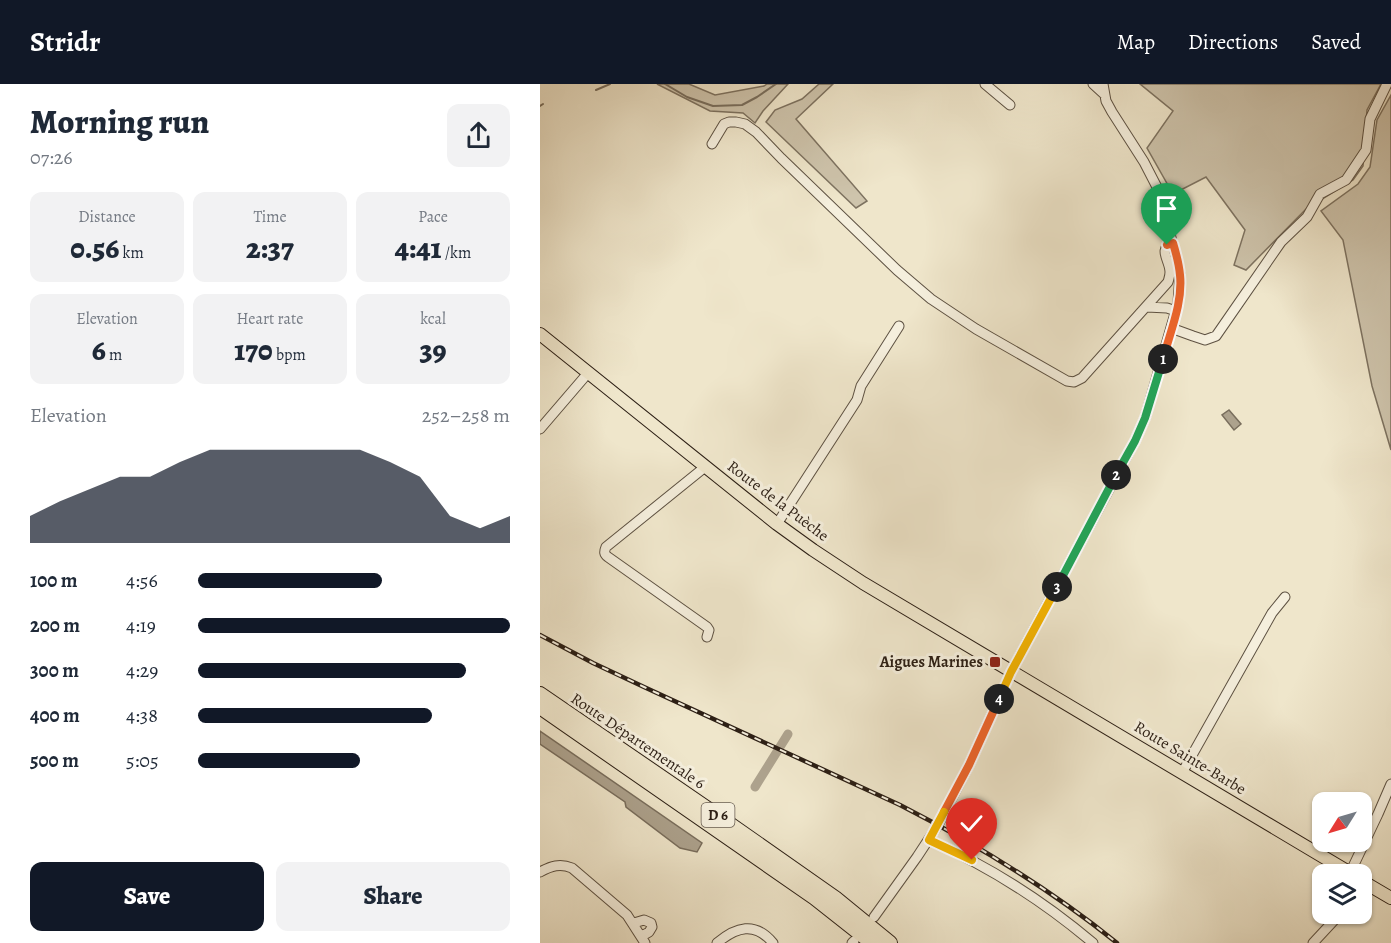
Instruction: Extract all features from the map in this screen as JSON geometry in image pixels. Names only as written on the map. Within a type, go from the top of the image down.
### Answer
[{"type":"highway","name":"Route Départementale 6","points":[[540,694],[835,898],[890,943]]},
{"type":"highway","name":"Route Départementale 6","points":[[540,707],[806,892],[872,943]]},
{"type":"main road","name":"Route de la Puèche","points":[[540,334],[777,524],[863,583],[1011,672]]},
{"type":"main road","name":"Route Sainte-Barbe","points":[[1011,672],[1334,864]]},
{"type":"main road","points":[[1372,889],[1391,898]]},
{"type":"street","points":[[985,84],[1010,105]]},
{"type":"street","points":[[1093,84],[1105,95]]},
{"type":"street","points":[[874,916],[929,840],[969,765],[1011,672],[1135,441],[1145,418],[1176,311],[1180,274],[1160,193],[1144,162],[1112,112],[1103,84]]},
{"type":"street","points":[[1171,328],[1205,340],[1216,336],[1281,242],[1307,217],[1320,194],[1346,180],[1366,150],[1370,119],[1387,84]]},
{"type":"street","points":[[712,144],[724,124],[736,122],[746,124],[897,270],[931,298],[976,328],[1067,381],[1074,382],[1082,378],[1147,307],[1169,279],[1170,271],[1165,248],[1173,243]]},
{"type":"street","points":[[1147,307],[1176,311]]},
{"type":"street","points":[[777,524],[857,400],[861,386],[899,326]]},
{"type":"street","points":[[540,429],[588,373]]},
{"type":"street","points":[[705,467],[604,550],[608,557],[707,627],[709,634],[707,637]]},
{"type":"street","points":[[1182,773],[1272,613],[1285,597]]},
{"type":"street","points":[[1356,864],[1391,784]]},
{"type":"street","points":[[929,840],[972,860],[1020,887],[1093,943]]},
{"type":"street","points":[[540,872],[558,865],[572,868],[622,909],[634,923],[643,940],[651,930],[651,923],[644,920],[634,923]]},
{"type":"street","points":[[1313,943],[1331,924]]},
{"type":"street","points":[[717,943],[728,934],[741,928],[760,932],[773,943]]},
{"type":"shaded area","points":[[657,84],[689,84],[715,95],[767,84],[788,84],[755,123],[743,113],[710,111]]},
{"type":"shaded area","points":[[819,84],[833,84],[796,119],[867,201],[856,208],[766,122],[775,110],[802,99]]},
{"type":"shaded area","points":[[1140,84],[1381,84],[1367,110],[1363,166],[1353,180],[1306,209],[1246,270],[1234,265],[1245,230],[1206,177],[1173,194],[1147,148],[1173,111]]},
{"type":"shaded area","points":[[1391,95],[1391,450],[1372,386],[1343,240],[1321,211],[1358,184],[1370,167],[1377,120]]},
{"type":"shaded area","points":[[1229,410],[1241,424],[1234,430],[1222,415]]},
{"type":"shaded area","points":[[540,731],[702,843],[697,852],[680,848],[626,807],[625,802],[540,744]]},
{"type":"waterway","points":[[596,90],[610,84]]},
{"type":"waterway","points":[[665,84],[687,97],[713,106],[742,105],[776,84]]},
{"type":"waterway","points":[[755,787],[788,734]]},
{"type":"railway","points":[[540,635],[593,663],[900,805],[1039,886],[1117,943]]},
{"type":"place","name":"Aigues Marines","points":[[995,662]]},
{"type":"route","points":[[972,860],[929,840],[969,765],[1011,672],[1135,441],[1145,418],[1180,289],[1180,274],[1173,243],[1167,245]]}]
